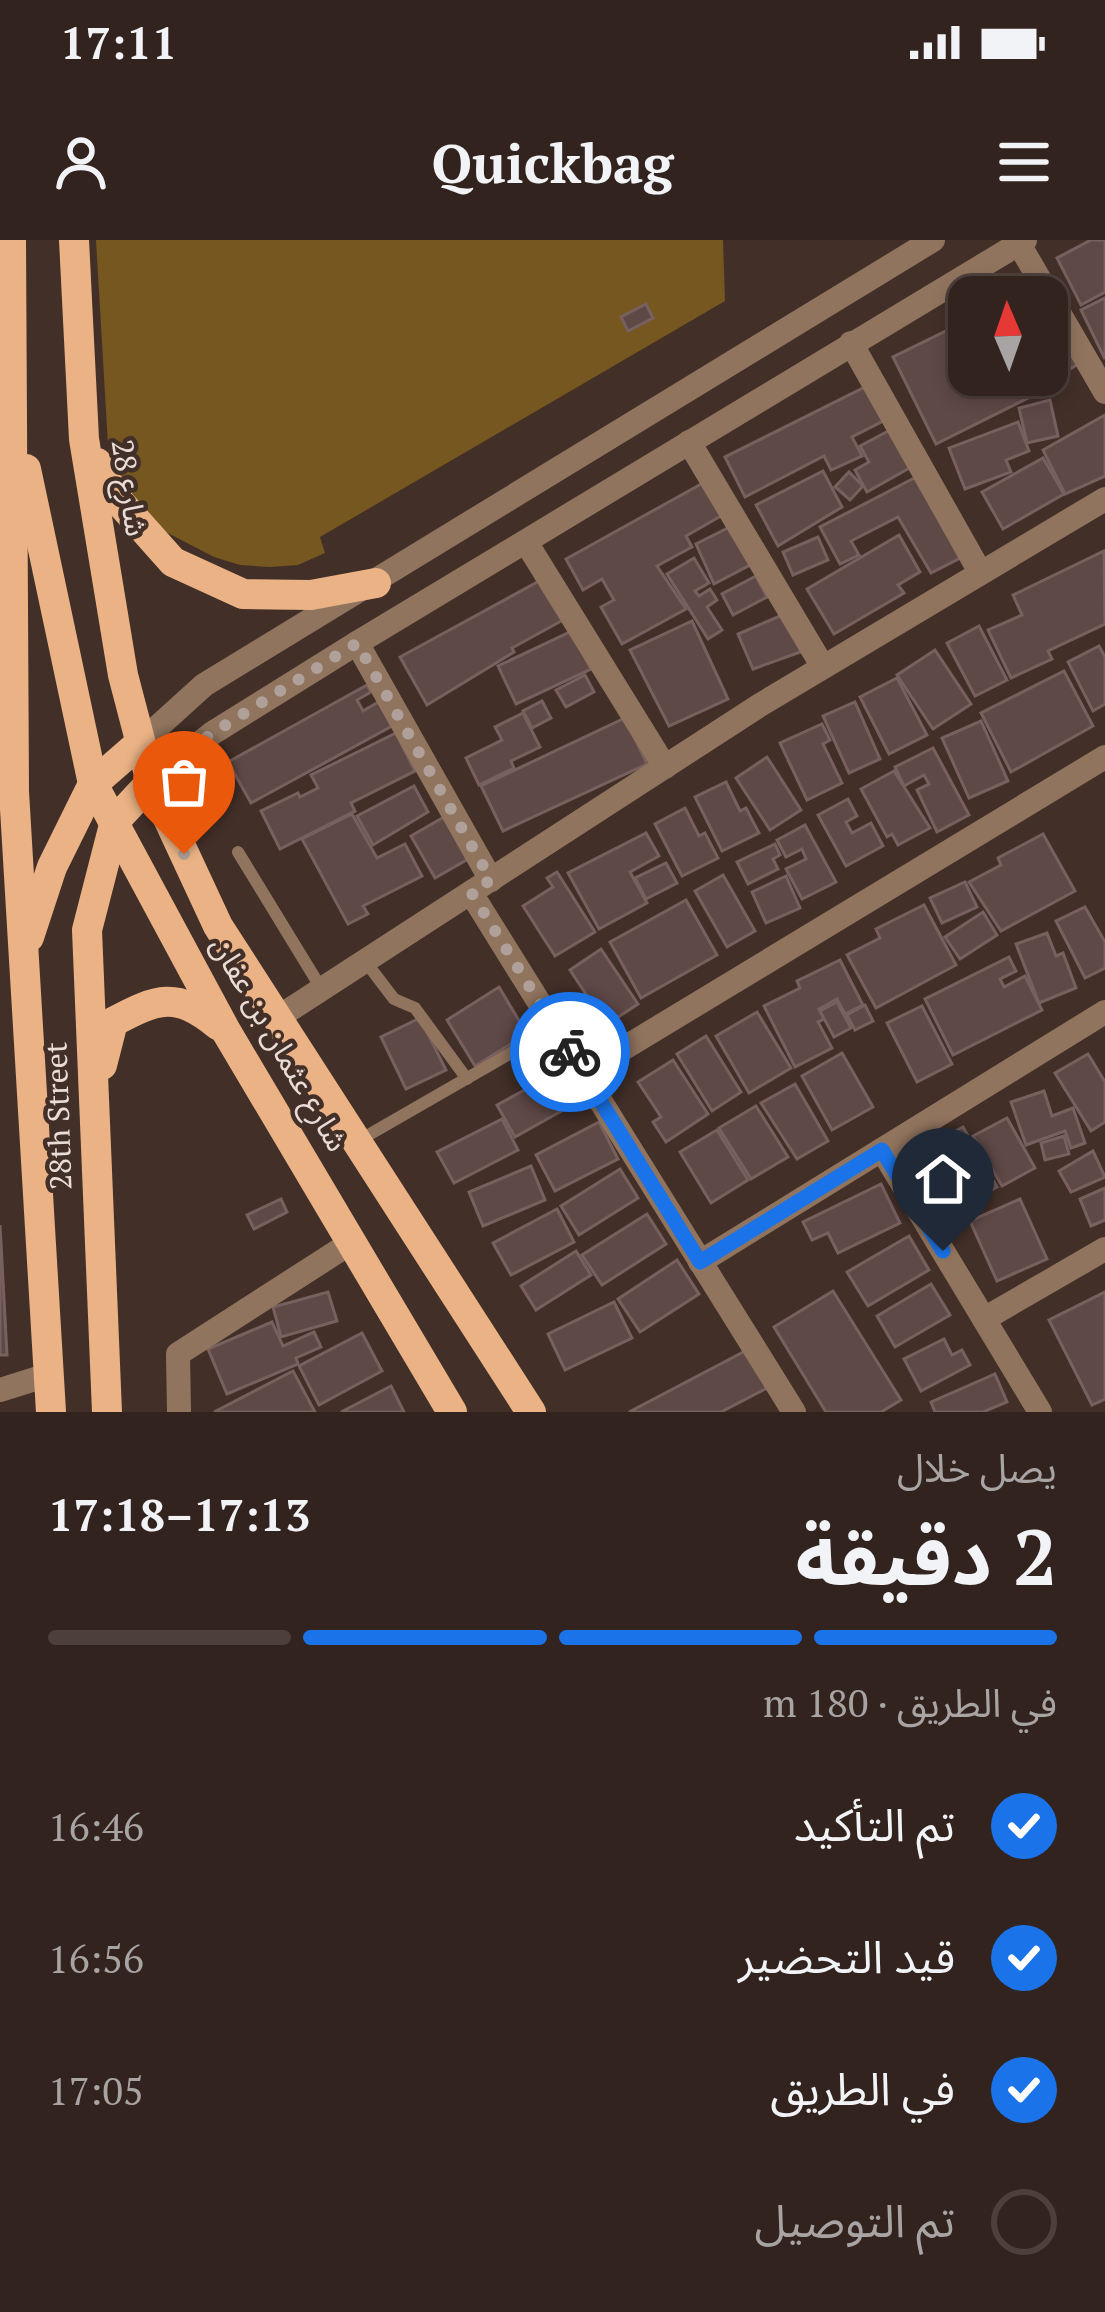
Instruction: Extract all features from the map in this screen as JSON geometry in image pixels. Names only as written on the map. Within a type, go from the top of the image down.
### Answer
[{"type":"main road","name":"شارع 28","points":[[74,240],[84,439],[140,743]]},
{"type":"main road","name":"28th Street","points":[[7,257],[14,417],[6,548],[14,773],[52,1412]]},
{"type":"main road","name":"شارع عثمان بن عفان","points":[[14,417],[94,784],[226,1031],[452,1412]]},
{"type":"main road","points":[[84,439],[116,498],[173,562],[243,594],[311,595],[376,583]]},
{"type":"main road","points":[[23,957],[52,867],[94,784],[140,743]]},
{"type":"main road","name":"شارع عثمان بن عفان","points":[[140,743],[151,782],[218,926],[531,1412]]},
{"type":"main road","points":[[115,820],[151,782]]},
{"type":"main road","name":"28th Street","points":[[106,1412],[87,930],[115,820]]},
{"type":"main road","points":[[94,1094],[113,1022],[151,1001],[191,1003],[226,1031]]},
{"type":"street","points":[[140,743],[204,685],[933,240]]},
{"type":"street","points":[[151,782],[211,734],[357,643],[1022,242],[1105,392]]},
{"type":"street","points":[[851,343],[980,572]]},
{"type":"street","points":[[689,442],[823,667]]},
{"type":"street","points":[[277,1018],[823,667],[1105,499]]},
{"type":"street","points":[[526,542],[665,767]]},
{"type":"street","points":[[357,643],[583,1073],[787,1410]]},
{"type":"street","points":[[583,1073],[1105,758]]},
{"type":"street","points":[[700,1262],[1105,1012]]},
{"type":"street","points":[[882,1150],[1040,1412]]},
{"type":"street","points":[[179,1412],[178,1354],[352,1242]]},
{"type":"street","points":[[984,1318],[1105,1249]]},
{"type":"street","points":[[0,1390],[51,1374]]},
{"type":"lane","points":[[238,852],[322,989]]},
{"type":"lane","points":[[365,961],[394,999],[415,1008],[467,1079]]},
{"type":"lane","points":[[357,1142],[523,1046]]},
{"type":"shaded area","points":[[96,240],[723,240],[725,301],[320,537],[325,553],[298,565],[240,565],[162,530],[109,462]]},
{"type":"building","points":[[1091,240],[1105,240],[1105,292],[1081,305],[1057,258]]},
{"type":"building","points":[[1105,298],[1105,359],[1081,310]]},
{"type":"building","points":[[646,304],[653,318],[628,331],[621,317]]},
{"type":"building","points":[[948,330],[948,396],[1032,396],[936,444],[893,357]]},
{"type":"building","points":[[1068,338],[1083,361],[1068,370]]},
{"type":"building","points":[[871,384],[889,418],[852,437],[862,456],[831,470],[824,456],[745,497],[725,457]]},
{"type":"building","points":[[1050,400],[1058,436],[1027,443],[1019,408]]},
{"type":"building","points":[[1105,415],[1105,476],[1065,494],[1043,450]]},
{"type":"building","points":[[1018,422],[1029,451],[1006,460],[1011,472],[965,489],[949,448]]},
{"type":"building","points":[[892,429],[913,466],[867,492],[855,470],[869,462],[860,446]]},
{"type":"building","points":[[1043,458],[1064,494],[1003,529],[982,492]]},
{"type":"building","points":[[823,471],[842,507],[778,546],[756,505]]},
{"type":"building","points":[[849,472],[863,486],[850,500],[835,487]]},
{"type":"building","points":[[924,473],[966,555],[931,573],[898,517],[851,541],[859,555],[840,564],[820,527]]},
{"type":"building","points":[[703,483],[721,516],[686,536],[692,547],[657,566],[686,609],[622,644],[601,607],[614,600],[602,579],[583,590],[566,559]]},
{"type":"building","points":[[730,527],[750,565],[714,584],[696,544]]},
{"type":"building","points":[[899,535],[920,572],[898,585],[904,593],[834,634],[807,589]]},
{"type":"building","points":[[818,537],[828,560],[793,575],[783,552]]},
{"type":"building","points":[[1104,551],[1105,624],[1048,651],[1052,659],[1011,678],[988,630],[1022,615],[1013,595]]},
{"type":"building","points":[[694,558],[709,583],[695,591],[699,596],[710,589],[717,600],[707,607],[722,630],[708,639],[667,574]]},
{"type":"building","points":[[756,576],[767,597],[733,615],[722,594]]},
{"type":"building","points":[[541,580],[563,620],[427,705],[400,657]]},
{"type":"building","points":[[787,613],[803,651],[753,669],[738,634]]},
{"type":"building","points":[[692,621],[728,699],[669,726],[630,650]]},
{"type":"building","points":[[979,626],[1007,680],[975,696],[947,643]]},
{"type":"building","points":[[572,631],[591,669],[516,704],[498,666]]},
{"type":"building","points":[[1099,646],[1105,657],[1105,704],[1093,711],[1068,662]]},
{"type":"building","points":[[935,650],[971,704],[933,729],[897,675]]},
{"type":"building","points":[[1064,671],[1093,726],[1011,772],[981,713]]},
{"type":"building","points":[[585,675],[594,692],[566,707],[556,690]]},
{"type":"building","points":[[897,678],[927,735],[889,754],[860,697]]},
{"type":"building","points":[[367,685],[371,692],[357,700],[363,711],[380,701],[394,725],[251,803],[228,762]]},
{"type":"building","points":[[542,701],[551,718],[532,728],[523,711]]},
{"type":"building","points":[[855,702],[880,759],[849,773],[823,716]]},
{"type":"building","points":[[523,713],[540,747],[511,761],[514,768],[479,785],[466,758],[502,740],[495,727]]},
{"type":"building","points":[[625,718],[647,764],[503,831],[481,786]]},
{"type":"building","points":[[981,721],[1008,781],[969,798],[942,738]]},
{"type":"building","points":[[822,724],[830,740],[823,744],[842,783],[807,800],[780,743]]},
{"type":"building","points":[[396,733],[415,771],[351,803],[355,811],[280,849],[261,811],[318,788],[311,775]]},
{"type":"building","points":[[933,748],[969,815],[937,832],[917,790],[929,784],[924,775],[904,786],[895,767]]},
{"type":"building","points":[[767,757],[801,810],[770,830],[736,778]]},
{"type":"building","points":[[894,771],[930,828],[898,845],[892,834],[887,837],[861,789]]},
{"type":"building","points":[[726,782],[740,811],[746,808],[759,833],[722,851],[695,797]]},
{"type":"building","points":[[414,786],[428,812],[373,845],[357,816]]},
{"type":"building","points":[[848,799],[857,816],[846,822],[852,833],[871,823],[883,846],[846,866],[818,815]]},
{"type":"building","points":[[685,808],[699,836],[705,833],[718,858],[682,876],[655,824]]},
{"type":"building","points":[[352,814],[377,858],[405,844],[422,876],[363,906],[368,914],[348,924],[302,839]]},
{"type":"building","points":[[444,817],[470,858],[435,878],[411,836]]},
{"type":"building","points":[[805,825],[836,882],[802,899],[786,869],[806,859],[802,849],[786,857],[777,840]]},
{"type":"building","points":[[646,833],[659,856],[630,872],[647,903],[599,929],[568,873]]},
{"type":"building","points":[[1043,834],[1075,891],[1001,931],[969,882],[1001,865],[998,858]]},
{"type":"building","points":[[775,844],[780,855],[773,859],[778,869],[748,884],[737,862]]},
{"type":"building","points":[[666,863],[677,883],[646,899],[635,878]]},
{"type":"building","points":[[557,872],[595,932],[555,956],[523,906],[553,887],[547,878]]},
{"type":"building","points":[[723,875],[755,931],[727,947],[695,891]]},
{"type":"building","points":[[786,876],[800,908],[766,923],[752,892]]},
{"type":"building","points":[[965,882],[977,907],[942,923],[930,898]]},
{"type":"building","points":[[686,900],[717,955],[641,998],[610,942]]},
{"type":"building","points":[[924,905],[956,965],[876,1008],[847,955],[880,938],[876,929]]},
{"type":"building","points":[[1085,907],[1105,942],[1105,968],[1085,978],[1056,921]]},
{"type":"building","points":[[983,912],[997,935],[960,959],[945,937]]},
{"type":"building","points":[[1047,933],[1056,956],[1063,953],[1076,988],[1039,1003],[1016,944]]},
{"type":"building","points":[[601,949],[638,1004],[606,1025],[570,970]]},
{"type":"building","points":[[1009,957],[1016,971],[1000,979],[1004,987],[1025,976],[1042,1010],[953,1055],[925,999]]},
{"type":"building","points":[[840,960],[863,1005],[845,1014],[837,999],[819,1009],[824,1019],[818,1022],[832,1048],[795,1067],[764,1006],[800,988],[797,981]]},
{"type":"building","points":[[499,987],[527,1034],[475,1066],[447,1020]]},
{"type":"building","points":[[837,1002],[851,1028],[834,1037],[820,1011]]},
{"type":"building","points":[[865,1005],[873,1021],[855,1030],[847,1015]]},
{"type":"building","points":[[922,1006],[952,1064],[917,1082],[887,1023]]},
{"type":"building","points":[[757,1012],[791,1068],[749,1093],[716,1036]]},
{"type":"building","points":[[420,1018],[446,1070],[406,1089],[381,1037]]},
{"type":"building","points":[[706,1036],[741,1092],[712,1111],[677,1054]]},
{"type":"building","points":[[842,1053],[873,1107],[832,1130],[802,1076]]},
{"type":"building","points":[[1088,1054],[1105,1082],[1105,1122],[1091,1131],[1055,1073]]},
{"type":"building","points":[[673,1060],[708,1114],[666,1142],[653,1122],[661,1117],[638,1082]]},
{"type":"building","points":[[550,1076],[567,1108],[515,1137],[497,1105]]},
{"type":"building","points":[[795,1084],[828,1141],[797,1159],[761,1103]]},
{"type":"building","points":[[1044,1091],[1052,1116],[1073,1108],[1085,1143],[1071,1148],[1065,1131],[1026,1145],[1011,1102]]},
{"type":"building","points":[[756,1106],[788,1157],[751,1179],[719,1128]]},
{"type":"building","points":[[1007,1118],[1035,1168],[1002,1186],[973,1136]]},
{"type":"building","points":[[502,1119],[518,1150],[454,1183],[437,1152]]},
{"type":"building","points":[[599,1122],[618,1159],[555,1191],[536,1155]]},
{"type":"building","points":[[963,1127],[997,1187],[961,1207],[938,1166],[927,1172],[916,1153]]},
{"type":"building","points":[[717,1130],[748,1180],[711,1203],[680,1152]]},
{"type":"building","points":[[1064,1136],[1069,1154],[1045,1160],[1041,1143]]},
{"type":"building","points":[[1093,1151],[1105,1177],[1071,1192],[1059,1171]]},
{"type":"building","points":[[531,1166],[545,1200],[483,1226],[469,1192]]},
{"type":"building","points":[[620,1169],[638,1198],[579,1235],[561,1206]]},
{"type":"building","points":[[881,1184],[900,1223],[838,1253],[828,1233],[812,1240],[803,1222]]},
{"type":"building","points":[[1105,1188],[1105,1220],[1091,1226],[1080,1199]]},
{"type":"building","points":[[281,1199],[287,1212],[254,1229],[247,1215]]},
{"type":"building","points":[[1020,1199],[1047,1259],[997,1281],[970,1221]]},
{"type":"building","points":[[557,1209],[574,1242],[511,1275],[493,1243]]},
{"type":"building","points":[[647,1214],[666,1244],[602,1285],[582,1255]]},
{"type":"building","points":[[0,1225],[7,1355],[0,1355]]},
{"type":"building","points":[[909,1236],[929,1270],[868,1306],[847,1272]]},
{"type":"building","points":[[576,1251],[591,1275],[536,1310],[521,1286]]},
{"type":"building","points":[[677,1260],[699,1294],[640,1332],[618,1299]]},
{"type":"building","points":[[931,1284],[950,1315],[895,1347],[877,1316]]},
{"type":"building","points":[[833,1291],[901,1400],[881,1412],[826,1412],[774,1327]]},
{"type":"building","points":[[328,1292],[337,1321],[281,1337],[273,1307]]},
{"type":"building","points":[[1105,1292],[1105,1399],[1092,1405],[1049,1320]]},
{"type":"building","points":[[614,1302],[632,1338],[565,1370],[548,1334]]},
{"type":"building","points":[[272,1322],[283,1346],[314,1332],[321,1347],[296,1358],[298,1364],[227,1394],[208,1349]]},
{"type":"building","points":[[362,1333],[382,1371],[319,1405],[299,1366]]},
{"type":"building","points":[[944,1339],[952,1355],[962,1350],[970,1365],[921,1391],[904,1359]]},
{"type":"building","points":[[749,1349],[769,1387],[721,1412],[629,1412]]},
{"type":"building","points":[[293,1371],[315,1412],[214,1412]]},
{"type":"building","points":[[995,1374],[1007,1402],[983,1412],[935,1412],[931,1402]]},
{"type":"building","points":[[391,1386],[404,1412],[341,1412]]},
{"type":"way so far","points":[[184,854],[151,782],[211,734],[357,643],[491,880],[471,892],[570,1052]]},
{"type":"route","points":[[570,1052],[700,1262],[882,1150],[943,1251]]}]
